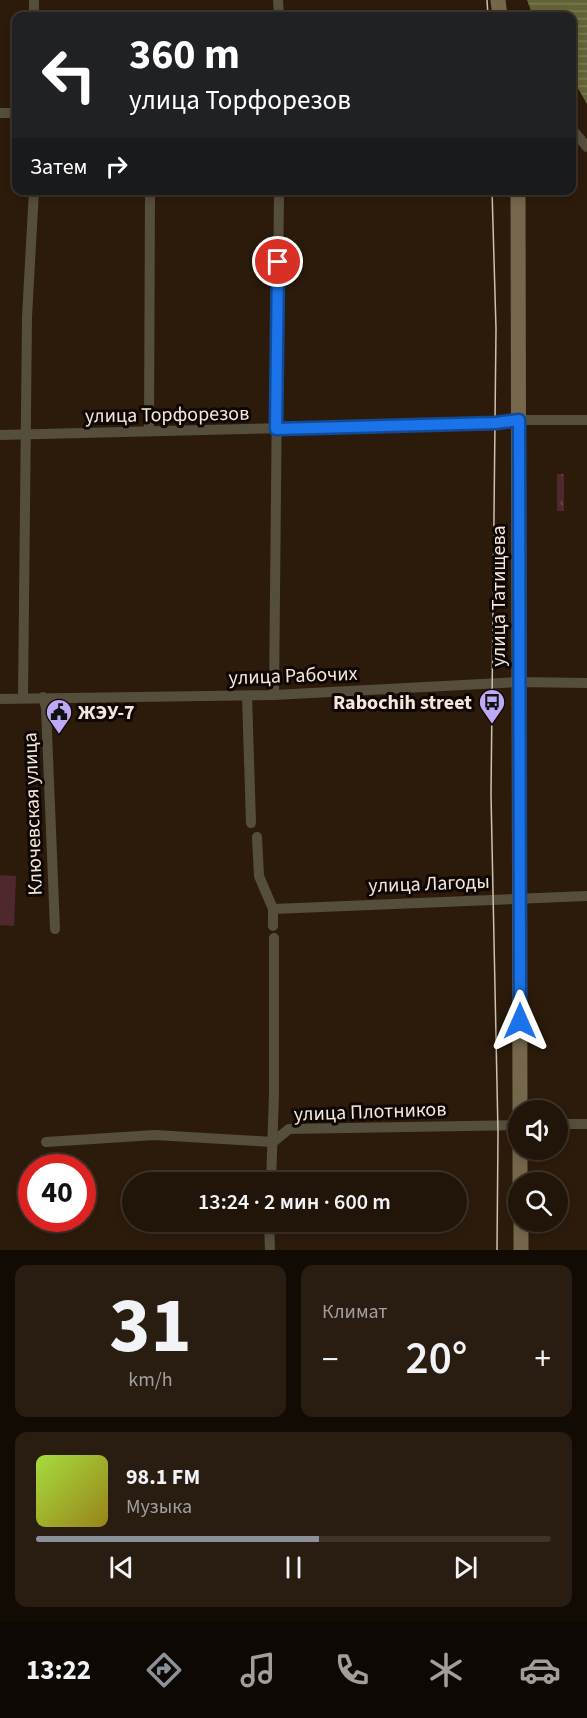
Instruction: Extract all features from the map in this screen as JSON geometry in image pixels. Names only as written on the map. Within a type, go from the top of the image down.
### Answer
[{"type":"street","points":[[576,134],[587,147]]},
{"type":"street","points":[[22,698],[27,317],[34,195]]},
{"type":"street","points":[[149,431],[150,195]]},
{"type":"street","points":[[274,695],[279,195]]},
{"type":"street","name":"улица Татищева","points":[[518,195],[520,1100]]},
{"type":"street","name":"улица Торфорезов","points":[[0,435],[587,420]]},
{"type":"street","name":"улица Рабочих","points":[[0,699],[247,696],[519,682],[587,683]]},
{"type":"street","points":[[247,696],[251,823]]},
{"type":"street","name":"Ключевская улица","points":[[43,698],[46,708],[55,929]]},
{"type":"street","points":[[257,837],[259,876],[273,909],[273,926]]},
{"type":"street","name":"улица Лагоды","points":[[273,909],[587,896]]},
{"type":"street","points":[[272,1172],[274,938]]},
{"type":"street","points":[[568,1124],[587,1124]]},
{"type":"street","name":"улица Плотников","points":[[46,1142],[155,1136],[273,1142],[289,1128],[508,1125]]},
{"type":"street","points":[[269,1232],[270,1250]]},
{"type":"street","points":[[521,1232],[521,1250]]},
{"type":"green space","points":[[557,474],[564,474],[564,511],[557,511]]},
{"type":"green space","points":[[0,875],[16,876],[14,926],[0,925]]},
{"type":"shaded area","points":[[527,0],[587,0],[587,104],[576,85],[576,12],[532,12]]},
{"type":"tram line","points":[[487,0],[488,12]]},
{"type":"tram line","points":[[492,195],[496,329],[491,795],[498,1133],[497,1250]]},
{"type":"place","name":"Rabochih street","points":[[492,725]]},
{"type":"place","name":"ЖЭУ-7","points":[[59,735]]},
{"type":"route","points":[[278,262],[276,429],[495,423],[519,420],[520,1021]]}]
